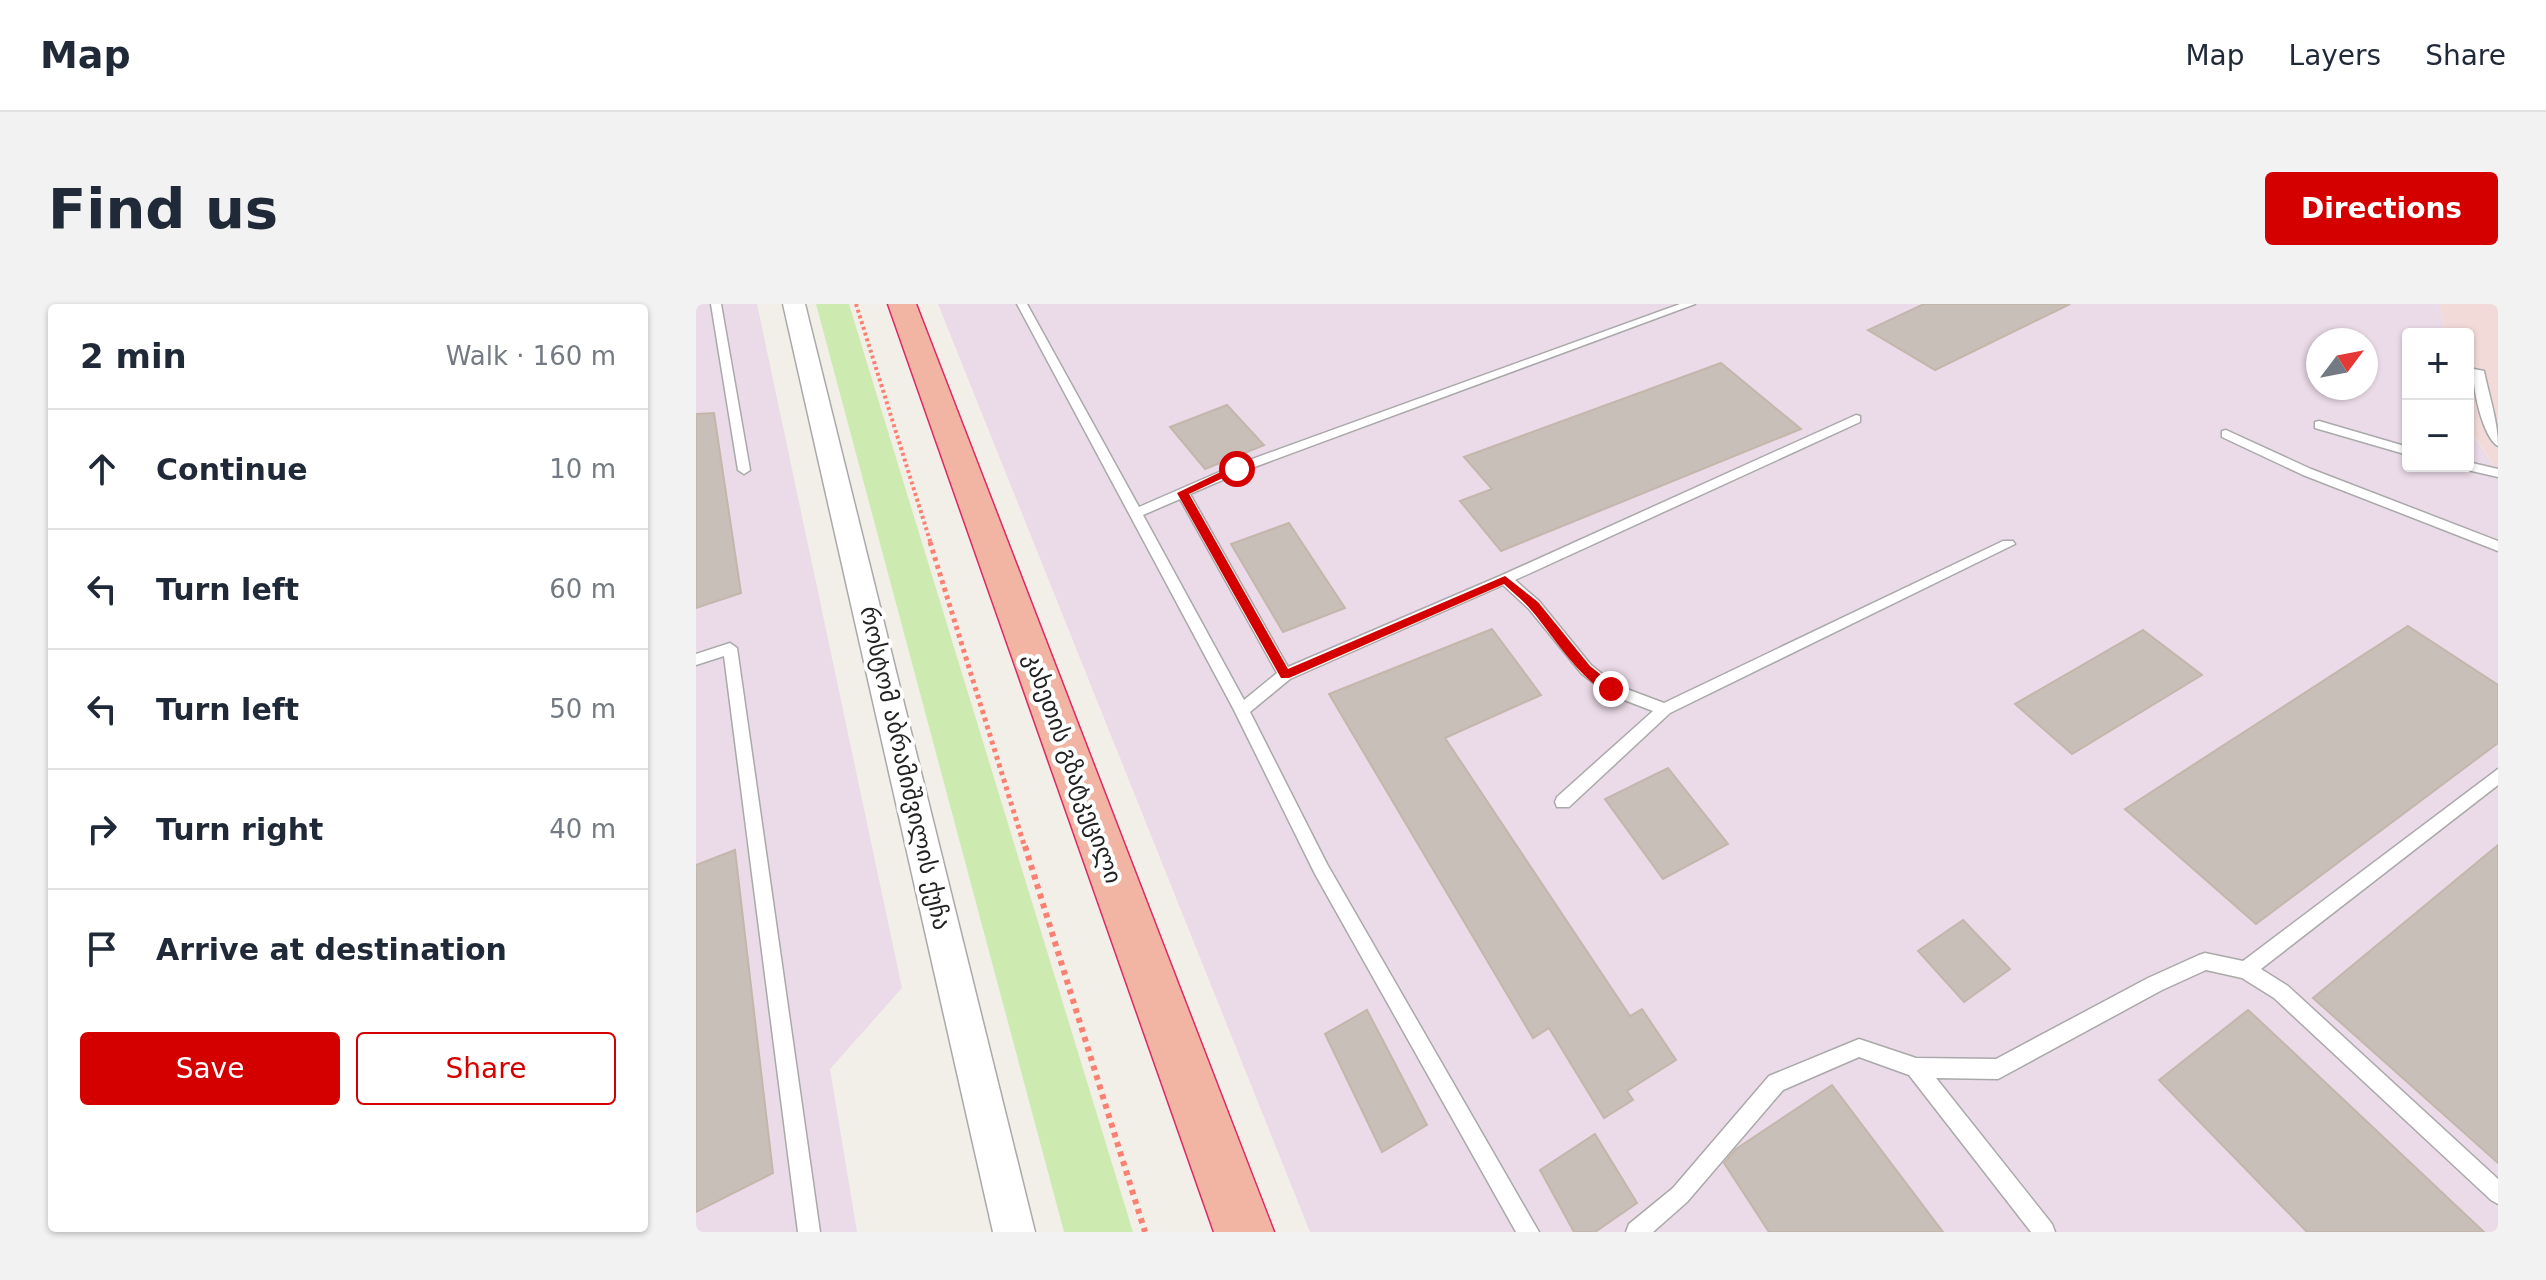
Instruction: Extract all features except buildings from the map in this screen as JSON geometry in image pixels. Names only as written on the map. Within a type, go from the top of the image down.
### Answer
[{"type":"highway","name":"კახეთის გზატკეცილი","points":[[902,304],[1244,1232]]},
{"type":"street","name":"როსტომ აბრამიშვილის ქუჩა","points":[[794,304],[1014,1232]]},
{"type":"lane","points":[[716,304],[744,470]]},
{"type":"lane","points":[[1022,304],[1242,710],[1321,869],[1528,1232]]},
{"type":"lane","points":[[1137,513],[1237,469],[1690,304]]},
{"type":"lane","points":[[2478,371],[2487,417],[2498,442]]},
{"type":"lane","points":[[1242,710],[1285,675],[1505,579],[1856,419]]},
{"type":"lane","points":[[2319,425],[2402,449]]},
{"type":"lane","points":[[2226,434],[2307,472],[2498,546]]},
{"type":"lane","points":[[2474,468],[2498,473]]},
{"type":"lane","points":[[1183,493],[1285,675]]},
{"type":"lane","points":[[1563,802],[1665,709],[2008,544]]},
{"type":"lane","points":[[1505,579],[1534,605],[1586,669],[1611,689],[1665,709]]},
{"type":"lane","points":[[696,660],[730,648],[809,1232]]},
{"type":"lane","points":[[2246,970],[2498,776]]},
{"type":"lane","points":[[1637,1232],[1680,1195],[1776,1083],[1859,1048],[1916,1068],[1998,1069],[2155,984],[2205,961],[2246,970],[2281,992],[2498,1193]]},
{"type":"lane","points":[[1916,1068],[2044,1232]]},
{"type":"path","points":[[856,304],[1145,1232]]},
{"type":"shaded area","points":[[696,304],[757,304],[902,988],[830,1069],[857,1232],[696,1232]]},
{"type":"shaded area","points":[[938,304],[2439,304],[2445,328],[2402,328],[2402,472],[2474,472],[2474,436],[2498,472],[2498,1232],[1310,1232]]},
{"type":"shaded area","points":[[2439,304],[2498,304],[2498,472],[2474,435],[2474,328],[2445,328]]},
{"type":"green space","points":[[816,304],[849,304],[1133,1232],[1064,1232]]},
{"type":"route","points":[[1237,469],[1183,493],[1285,675],[1505,579],[1534,605],[1586,669],[1611,689]]}]
